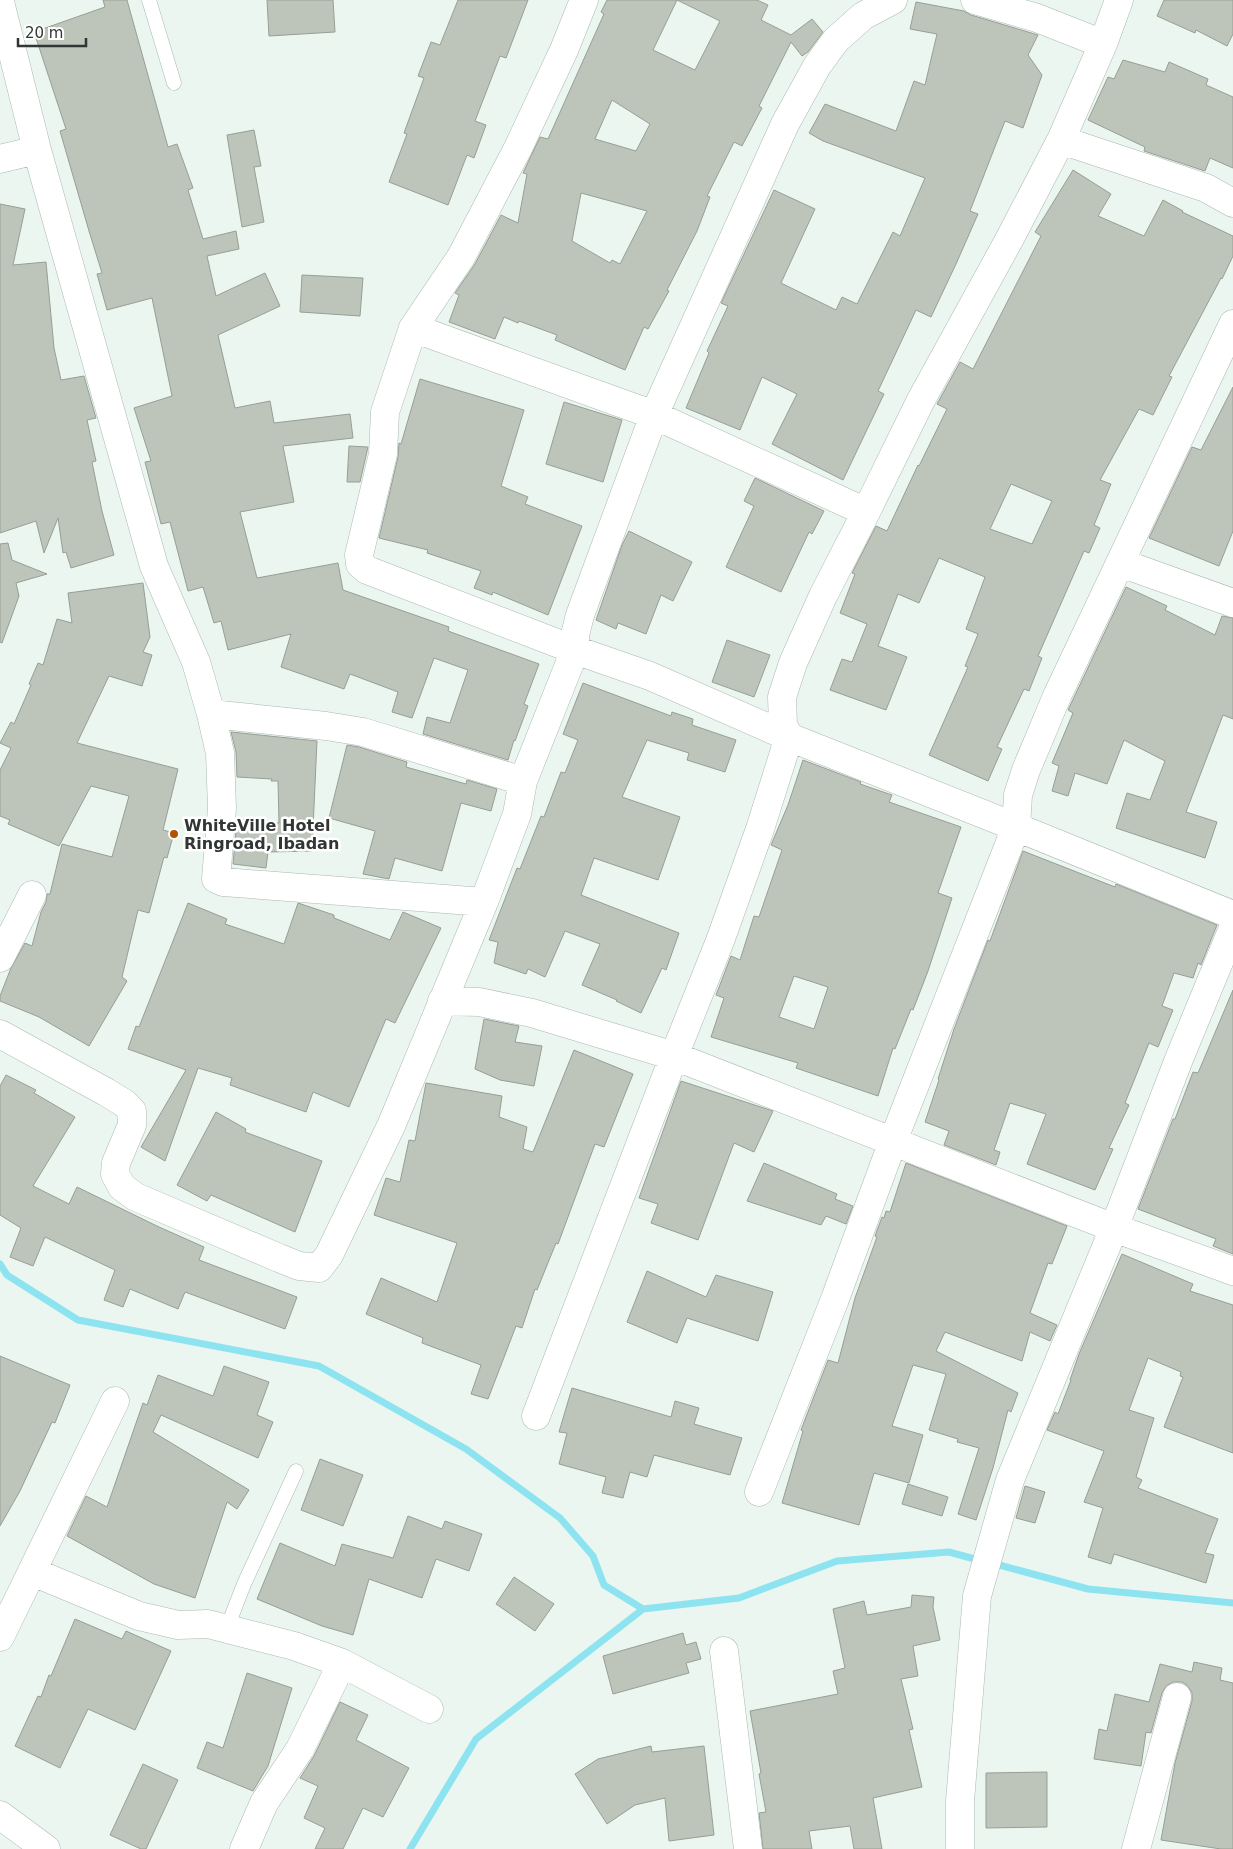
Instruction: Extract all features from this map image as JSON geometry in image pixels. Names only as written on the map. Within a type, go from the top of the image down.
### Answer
[{"type":"street","points":[[584,0],[564,50],[514,157],[461,257],[413,328],[385,412],[383,454],[359,555],[360,564],[367,570],[575,650],[650,676],[789,737],[1016,826],[1233,915]]},
{"type":"street","points":[[0,1034],[106,1092],[124,1103],[132,1111],[132,1124],[116,1163],[115,1174],[122,1187],[136,1198],[299,1266],[319,1268],[330,1255],[391,1126],[484,902],[517,814],[523,781],[575,650],[575,635],[580,615],[654,416],[785,124],[817,66],[836,40],[863,16],[893,0]]},
{"type":"street","points":[[975,0],[1037,18],[1102,44]]},
{"type":"street","points":[[536,1416],[720,940],[760,829],[789,737],[783,725],[782,697],[793,662],[823,596],[921,400],[1009,240],[1061,140],[1119,0]]},
{"type":"street","points":[[0,2],[37,150],[154,566],[196,662],[212,714],[220,753],[222,808],[216,878],[223,882],[484,902]]},
{"type":"street","points":[[1061,140],[1206,188],[1233,203]]},
{"type":"street","points":[[0,159],[37,150]]},
{"type":"street","points":[[759,1492],[1016,826],[1018,795],[1026,770],[1057,696],[1233,324]]},
{"type":"street","points":[[413,328],[654,416],[866,512]]},
{"type":"street","points":[[1121,563],[1233,603]]},
{"type":"street","points":[[212,714],[326,726],[363,732],[523,781]]},
{"type":"street","points":[[0,958],[32,895]]},
{"type":"street","points":[[960,1849],[960,1801],[977,1596],[1010,1480],[1114,1228],[1179,1059],[1233,928]]},
{"type":"street","points":[[442,1001],[479,1002],[532,1013],[674,1056],[1114,1228],[1233,1271]]},
{"type":"street","points":[[0,1637],[115,1400]]},
{"type":"street","points":[[33,1572],[139,1616],[178,1625],[208,1624],[294,1646],[342,1663],[430,1709]]},
{"type":"street","points":[[724,1651],[748,1849]]},
{"type":"street","points":[[244,1849],[264,1802],[300,1749],[342,1663]]},
{"type":"street","points":[[1136,1849],[1177,1697]]},
{"type":"street","points":[[0,1815],[46,1849]]},
{"type":"lane","points":[[149,0],[174,82]]},
{"type":"lane","points":[[227,1628],[244,1584],[296,1470]]},
{"type":"building","points":[[103,0],[127,0],[168,147],[177,144],[193,188],[188,190],[203,239],[236,231],[239,249],[207,256],[216,296],[265,273],[280,306],[218,335],[235,408],[270,401],[274,423],[350,414],[353,438],[283,446],[294,502],[240,512],[257,578],[338,563],[343,590],[449,627],[448,631],[539,664],[524,704],[528,706],[508,760],[423,734],[427,717],[450,723],[468,670],[434,658],[412,718],[392,712],[398,692],[350,674],[344,689],[281,667],[291,634],[228,650],[221,621],[214,623],[203,587],[188,591],[170,522],[161,524],[145,462],[151,461],[134,408],[172,396],[152,298],[107,310],[97,274],[102,273],[60,131],[66,129],[34,32],[105,7]]},
{"type":"building","points":[[267,0],[333,0],[335,32],[269,36]]},
{"type":"building","points":[[458,0],[528,0],[506,58],[500,56],[475,121],[486,125],[474,158],[467,155],[448,205],[389,182],[407,134],[404,133],[424,78],[418,76],[431,42],[440,45]]},
{"type":"building","points":[[607,0],[677,0],[757,0],[768,5],[761,20],[791,35],[812,19],[823,32],[808,52],[802,56],[791,42],[759,106],[762,108],[742,146],[734,142],[707,196],[710,197],[697,231],[667,290],[669,291],[648,329],[644,327],[625,370],[555,340],[557,335],[519,321],[518,323],[504,317],[495,339],[449,322],[459,295],[455,293],[475,264],[501,215],[518,223],[527,174],[523,173],[540,137],[548,139],[604,14],[601,12]],"holes":[[[677,0],[720,21],[695,70],[653,50]],[[612,100],[650,124],[636,151],[595,139]],[[581,193],[647,211],[620,264],[612,260],[610,263],[572,241]]]},
{"type":"building","points":[[1164,0],[1233,0],[1233,34],[1227,46],[1196,30],[1195,33],[1157,16]]},
{"type":"building","points":[[916,2],[964,11],[971,15],[1038,35],[1028,55],[1042,75],[1023,128],[1005,121],[970,211],[978,214],[956,264],[931,317],[916,310],[878,391],[884,394],[843,480],[772,444],[797,394],[762,377],[740,430],[686,408],[709,353],[707,351],[728,306],[721,303],[774,190],[815,209],[781,283],[836,310],[842,297],[857,304],[893,232],[900,236],[925,178],[823,141],[809,133],[825,104],[896,131],[914,81],[925,85],[937,34],[910,29]]},
{"type":"building","points":[[1123,60],[1165,72],[1169,62],[1208,79],[1206,85],[1233,97],[1233,168],[1210,158],[1205,171],[1144,151],[1145,147],[1088,120],[1108,77],[1114,79]]},
{"type":"building","points":[[254,130],[261,166],[254,167],[264,222],[242,227],[227,135]]},
{"type":"building","points":[[1073,170],[1111,194],[1098,216],[1144,236],[1163,200],[1182,212],[1233,236],[1233,256],[1169,376],[1172,377],[1153,415],[1139,409],[1100,480],[1111,484],[1094,525],[1100,528],[1089,553],[1084,551],[1038,656],[1042,658],[1029,691],[1024,689],[997,747],[1002,749],[988,781],[929,755],[968,667],[965,666],[978,634],[966,629],[985,577],[939,558],[919,603],[898,594],[878,646],[907,657],[886,710],[830,690],[842,659],[852,662],[867,624],[840,613],[855,574],[852,573],[876,526],[887,531],[947,409],[937,404],[960,362],[973,369],[1041,236],[1035,232]],"holes":[[[1011,484],[1052,501],[1032,544],[990,529]]]},
{"type":"building","points":[[0,204],[25,209],[13,265],[46,262],[54,348],[61,380],[84,376],[96,418],[87,420],[96,461],[92,462],[102,511],[114,555],[71,568],[66,552],[63,553],[58,518],[44,553],[36,521],[0,533]]},
{"type":"building","points":[[302,275],[363,278],[360,316],[300,312]]},
{"type":"building","points":[[420,379],[524,410],[501,486],[528,497],[525,504],[582,526],[548,615],[493,592],[492,595],[474,588],[481,571],[427,553],[428,550],[379,538],[398,457],[399,443],[401,444]]},
{"type":"building","points":[[1233,387],[1233,531],[1219,566],[1149,538],[1192,447],[1201,450]]},
{"type":"building","points":[[564,402],[622,420],[603,482],[546,464]]},
{"type":"building","points":[[349,446],[368,447],[360,482],[347,482]]},
{"type":"building","points":[[755,478],[824,511],[812,534],[809,532],[781,592],[726,567],[754,506],[744,501]]},
{"type":"building","points":[[629,531],[692,562],[673,601],[661,595],[646,634],[618,623],[616,629],[596,620],[622,545]]},
{"type":"building","points":[[8,543],[12,560],[47,574],[16,583],[19,596],[2,643],[0,642],[0,544]]},
{"type":"building","points":[[143,583],[150,637],[143,652],[152,655],[142,686],[109,676],[77,743],[178,769],[163,830],[174,833],[167,858],[164,857],[149,913],[138,910],[122,977],[127,981],[89,1046],[39,1017],[0,1001],[0,996],[11,968],[25,943],[32,946],[47,894],[50,894],[62,844],[112,857],[129,796],[91,786],[59,846],[8,824],[10,820],[0,816],[0,770],[11,748],[0,743],[11,722],[14,724],[31,685],[29,684],[38,663],[43,665],[57,619],[72,623],[68,593]]},
{"type":"building","points":[[1126,587],[1167,606],[1165,610],[1215,635],[1222,616],[1233,618],[1233,719],[1223,715],[1186,812],[1217,822],[1205,858],[1116,828],[1127,793],[1150,800],[1165,761],[1124,740],[1107,784],[1075,773],[1068,796],[1052,791],[1059,766],[1052,763],[1073,713],[1068,710]]},
{"type":"building","points":[[727,640],[770,655],[754,697],[712,682]]},
{"type":"building","points":[[583,683],[671,716],[672,712],[693,719],[692,725],[736,740],[725,772],[687,760],[689,753],[647,740],[622,797],[680,817],[658,880],[594,858],[581,895],[679,933],[666,970],[662,968],[641,1013],[582,985],[600,944],[565,931],[545,977],[528,969],[526,974],[494,963],[498,942],[489,940],[517,868],[520,869],[541,816],[544,817],[561,772],[565,773],[578,740],[563,734]]},
{"type":"building","points":[[231,732],[317,741],[312,851],[268,852],[266,868],[233,864],[237,819],[279,823],[278,781],[237,777],[236,752]]},
{"type":"building","points":[[347,745],[407,762],[406,767],[466,784],[467,780],[497,789],[491,811],[461,803],[442,871],[395,858],[389,879],[363,874],[375,831],[329,818]]},
{"type":"building","points":[[803,760],[892,795],[889,802],[961,827],[938,893],[952,898],[928,971],[913,1010],[911,1009],[895,1049],[893,1048],[878,1096],[796,1068],[798,1063],[711,1037],[724,998],[716,995],[731,956],[740,960],[754,916],[759,917],[782,850],[771,845],[788,805]],"holes":[[[794,976],[828,987],[814,1029],[779,1017]]]},
{"type":"building","points":[[1023,851],[1115,887],[1116,884],[1217,925],[1201,965],[1198,963],[1193,978],[1174,973],[1162,1006],[1173,1010],[1158,1047],[1149,1043],[1125,1103],[1129,1105],[1109,1148],[1113,1149],[1095,1190],[1027,1164],[1046,1114],[1010,1103],[994,1150],[1000,1152],[996,1165],[944,1145],[949,1131],[925,1122],[954,1029],[988,940],[990,941]]},
{"type":"building","points":[[188,903],[227,919],[225,924],[284,944],[298,903],[334,915],[334,918],[390,940],[403,912],[441,928],[395,1023],[386,1019],[349,1107],[313,1092],[306,1112],[230,1085],[232,1078],[198,1068],[165,1161],[141,1147],[186,1070],[128,1049],[136,1026],[139,1027]]},
{"type":"building","points":[[1233,990],[1233,1254],[1213,1246],[1216,1239],[1138,1209],[1193,1072],[1198,1073]]},
{"type":"building","points":[[484,1019],[519,1026],[515,1042],[542,1046],[534,1086],[500,1080],[475,1069]]},
{"type":"building","points":[[574,1050],[633,1074],[604,1147],[595,1144],[558,1244],[556,1243],[537,1290],[535,1289],[522,1328],[516,1326],[488,1399],[471,1394],[481,1365],[422,1343],[423,1338],[366,1314],[381,1278],[437,1302],[457,1243],[374,1215],[386,1178],[400,1182],[409,1140],[415,1141],[426,1083],[502,1096],[499,1117],[527,1127],[523,1149],[533,1152]]},
{"type":"building","points":[[6,1075],[36,1090],[34,1093],[75,1117],[33,1186],[69,1204],[77,1187],[204,1247],[199,1260],[297,1297],[285,1329],[185,1292],[178,1309],[130,1289],[123,1307],[104,1300],[115,1270],[45,1237],[33,1266],[10,1257],[21,1228],[0,1215],[0,1086]]},
{"type":"building","points":[[681,1081],[773,1111],[754,1152],[734,1143],[698,1240],[651,1223],[658,1204],[639,1198]]},
{"type":"building","points":[[216,1112],[246,1129],[245,1132],[322,1161],[295,1232],[211,1195],[207,1201],[177,1185]]},
{"type":"building","points":[[764,1163],[837,1194],[835,1199],[853,1206],[846,1224],[826,1216],[821,1225],[747,1201]]},
{"type":"building","points":[[906,1163],[1067,1226],[1052,1264],[1048,1263],[1030,1313],[1057,1325],[1050,1341],[1030,1332],[1022,1361],[945,1332],[936,1351],[1018,1393],[1011,1412],[1008,1410],[993,1468],[976,1520],[958,1514],[979,1448],[957,1442],[958,1439],[929,1430],[946,1374],[913,1365],[892,1426],[923,1435],[909,1483],[874,1473],[859,1525],[782,1503],[803,1431],[801,1430],[828,1360],[838,1363],[855,1298],[877,1237],[875,1236],[882,1217],[884,1218],[886,1211],[890,1212]]},
{"type":"building","points":[[1122,1254],[1193,1284],[1190,1291],[1233,1305],[1233,1453],[1164,1427],[1183,1377],[1180,1376],[1181,1372],[1148,1358],[1129,1410],[1154,1418],[1136,1477],[1142,1480],[1138,1488],[1218,1519],[1205,1553],[1214,1555],[1206,1583],[1114,1554],[1111,1564],[1088,1557],[1103,1508],[1084,1502],[1104,1451],[1047,1430],[1055,1412],[1058,1414],[1079,1354]]},
{"type":"building","points":[[647,1271],[706,1297],[716,1275],[773,1292],[758,1341],[687,1318],[677,1343],[627,1322]]},
{"type":"building","points":[[0,1356],[70,1385],[55,1423],[52,1422],[20,1491],[0,1526]]},
{"type":"building","points":[[224,1366],[269,1382],[257,1415],[273,1422],[258,1458],[161,1415],[153,1432],[249,1490],[237,1509],[227,1502],[195,1598],[154,1584],[67,1536],[86,1496],[107,1507],[143,1403],[147,1405],[158,1375],[213,1396]]},
{"type":"building","points":[[572,1388],[671,1417],[675,1401],[699,1408],[694,1424],[742,1438],[730,1475],[654,1455],[647,1477],[630,1472],[623,1498],[602,1493],[606,1477],[559,1464],[567,1433],[559,1432]]},
{"type":"building","points":[[320,1459],[363,1475],[343,1526],[301,1510]]},
{"type":"building","points":[[908,1484],[948,1497],[942,1516],[902,1504]]},
{"type":"building","points":[[1025,1486],[1045,1492],[1035,1523],[1016,1518]]},
{"type":"building","points":[[408,1516],[442,1529],[445,1521],[482,1534],[469,1571],[436,1559],[422,1598],[369,1579],[353,1635],[322,1626],[257,1599],[280,1543],[335,1566],[342,1544],[393,1558]]},
{"type":"building","points":[[514,1577],[554,1604],[535,1631],[496,1604]]},
{"type":"building","points":[[912,1595],[934,1597],[933,1607],[940,1640],[913,1646],[918,1676],[901,1679],[913,1729],[909,1730],[922,1787],[873,1798],[882,1849],[854,1849],[850,1826],[809,1831],[812,1849],[763,1849],[759,1813],[766,1812],[750,1711],[838,1694],[833,1671],[845,1668],[833,1609],[864,1601],[867,1615],[911,1607]]},
{"type":"building","points":[[75,1619],[122,1639],[126,1631],[171,1651],[135,1730],[88,1709],[60,1768],[15,1746],[38,1696],[41,1697],[49,1675],[51,1676]]},
{"type":"building","points":[[683,1633],[686,1645],[696,1642],[701,1659],[686,1663],[689,1673],[613,1694],[603,1656]]},
{"type":"building","points":[[1194,1662],[1222,1668],[1220,1680],[1233,1683],[1233,1849],[1161,1840],[1175,1763],[1192,1701],[1192,1693],[1188,1686],[1182,1682],[1173,1682],[1166,1686],[1162,1693],[1151,1733],[1146,1732],[1141,1766],[1094,1759],[1099,1729],[1107,1731],[1115,1694],[1149,1702],[1160,1664],[1192,1672]]},
{"type":"building","points":[[247,1673],[292,1688],[268,1766],[253,1791],[197,1768],[207,1742],[223,1748]]},
{"type":"building","points":[[340,1702],[368,1715],[356,1740],[409,1768],[383,1817],[363,1808],[343,1849],[315,1849],[325,1828],[304,1818],[318,1786],[300,1778],[314,1756]]},
{"type":"building","points":[[651,1746],[652,1752],[704,1746],[714,1835],[669,1841],[665,1798],[635,1805],[607,1824],[575,1774],[598,1759]]},
{"type":"building","points":[[143,1764],[178,1780],[146,1849],[141,1849],[110,1835]]},
{"type":"building","points":[[1047,1772],[1047,1827],[986,1828],[986,1773]]},
{"type":"waterway","points":[[0,1264],[7,1275],[78,1320],[319,1366],[466,1449],[560,1518],[593,1556],[604,1585],[643,1609],[739,1598],[837,1561],[949,1552],[982,1561]]},
{"type":"waterway","points":[[992,1563],[1088,1589],[1233,1603]]},
{"type":"waterway","points":[[410,1849],[476,1739],[643,1609]]},
{"type":"place","name":"WhiteVille Hotel Ringroad, Ibadan","points":[[174,834]]}]
